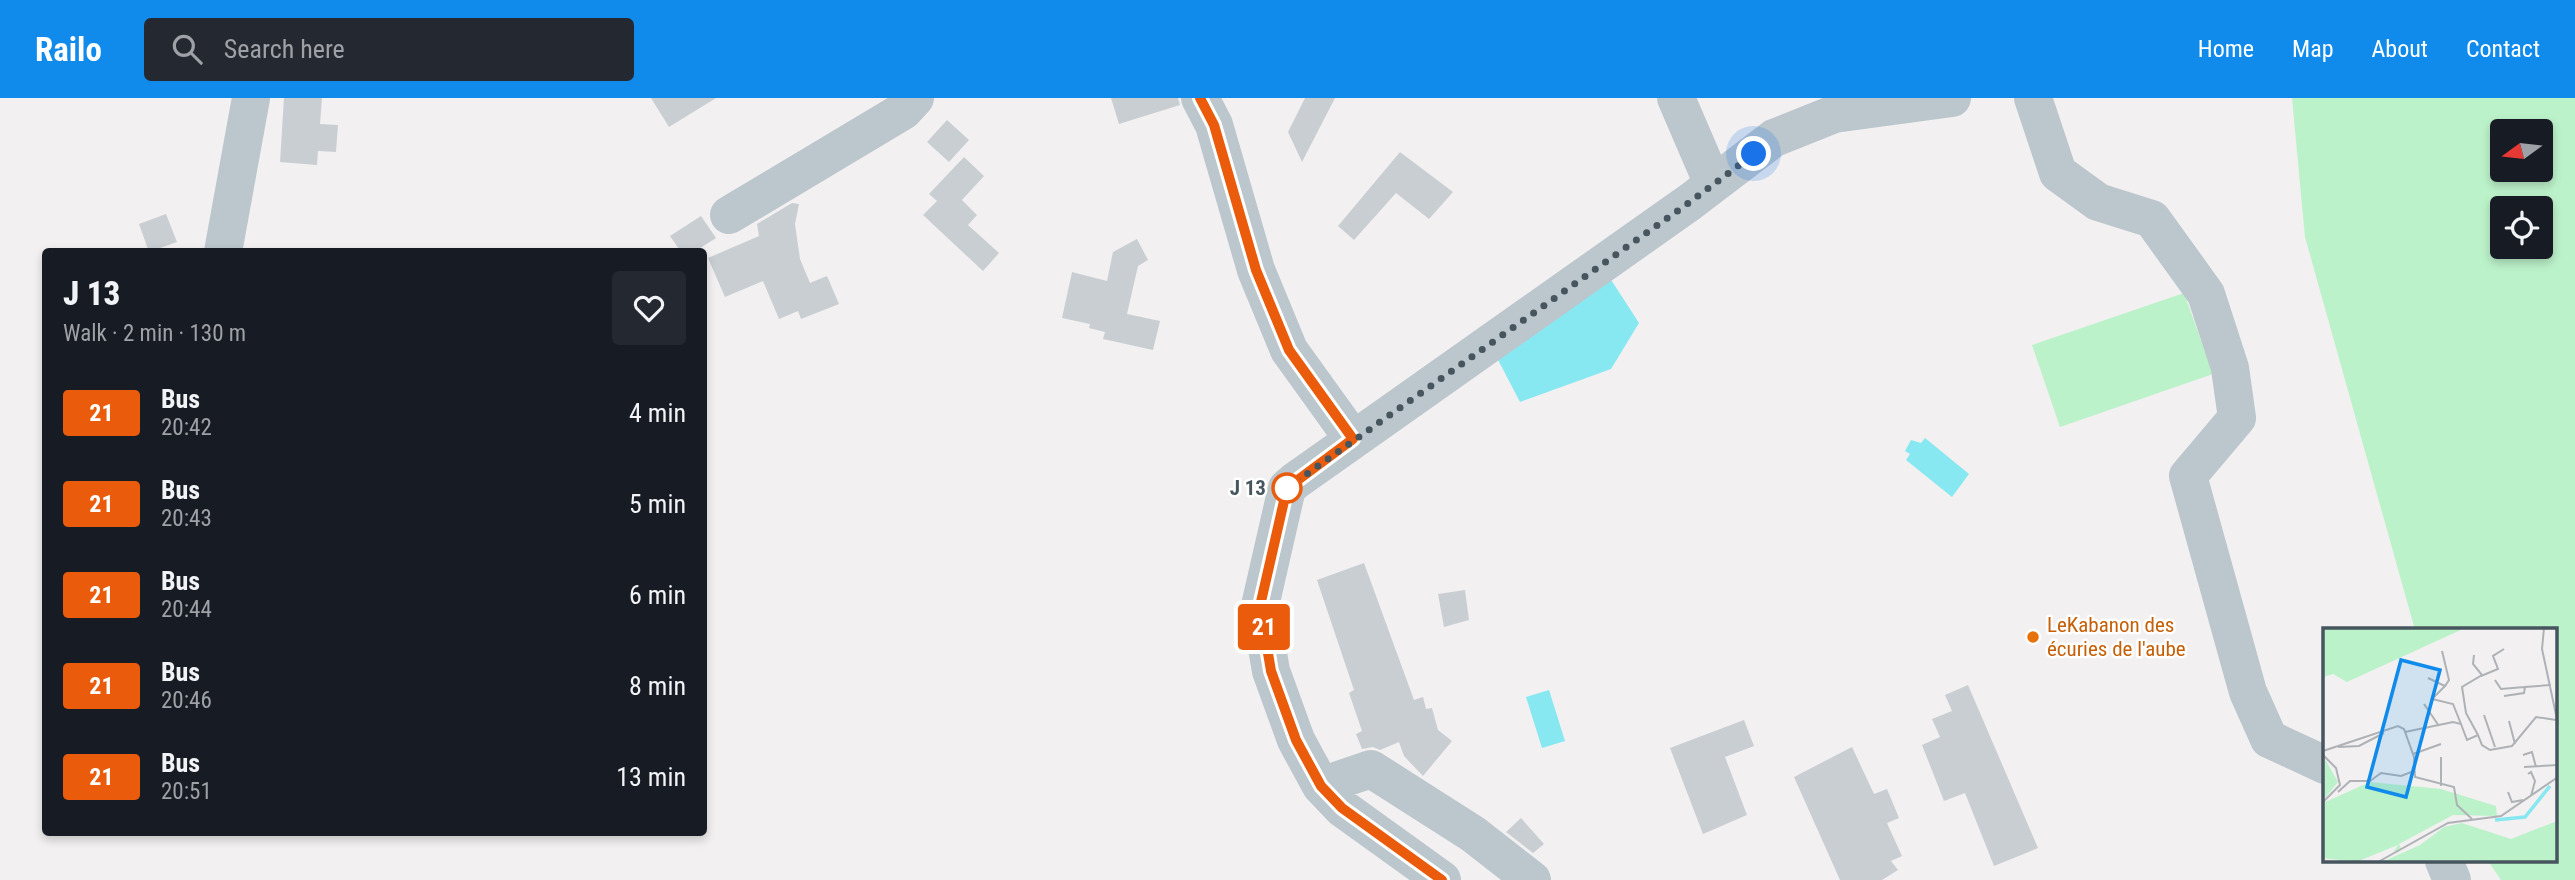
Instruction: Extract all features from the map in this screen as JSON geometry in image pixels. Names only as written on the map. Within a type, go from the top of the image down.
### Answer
[{"type":"street","points":[[224,248],[251,98]]},
{"type":"street","points":[[729,215],[903,111],[915,98]]},
{"type":"street","points":[[1200,98],[1214,125],[1256,270],[1289,350],[1353,439]]},
{"type":"street","points":[[1676,98],[1713,184]]},
{"type":"street","points":[[1442,880],[1342,808],[1321,786],[1296,740],[1271,671],[1260,606],[1287,488],[1774,138],[1834,114],[1952,98]]},
{"type":"street","points":[[2033,98],[2057,173],[2098,202],[2152,219],[2206,294],[2230,368],[2236,418],[2188,476],[2248,692],[2269,739],[2323,764]]},
{"type":"street","points":[[1321,786],[1371,769],[1473,834],[1532,880]]},
{"type":"street","points":[[2444,862],[2452,880]]},
{"type":"green space","points":[[2292,98],[2575,98],[2575,880],[2501,880],[2489,862],[2558,862],[2558,628],[2414,628],[2305,237]]},
{"type":"green space","points":[[2184,293],[2213,374],[2060,427],[2032,345]]},
{"type":"water","points":[[1608,275],[1639,323],[1611,369],[1520,402],[1496,356]]},
{"type":"water","points":[[1925,438],[1969,474],[1952,497],[1906,460],[1910,454],[1905,451],[1911,440],[1921,443]]},
{"type":"water","points":[[1549,690],[1565,741],[1542,748],[1526,697]]},
{"type":"building","points":[[284,98],[322,98],[320,124],[338,125],[336,152],[318,151],[317,165],[280,162]]},
{"type":"building","points":[[651,98],[716,98],[669,127]]},
{"type":"building","points":[[1111,98],[1178,98],[1180,105],[1119,124]]},
{"type":"building","points":[[1305,98],[1335,98],[1302,162],[1288,132]]},
{"type":"building","points":[[947,120],[969,140],[949,162],[927,142]]},
{"type":"building","points":[[1400,152],[1453,192],[1429,219],[1396,193],[1354,240],[1338,226]]},
{"type":"building","points":[[964,157],[984,176],[962,200],[977,215],[968,225],[999,253],[983,271],[923,215],[937,201],[929,194]]},
{"type":"building","points":[[792,203],[799,204],[795,224],[800,259],[810,283],[827,276],[839,304],[801,319],[798,311],[779,319],[763,281],[725,297],[708,258],[759,236],[757,224]]},
{"type":"building","points":[[166,214],[177,242],[160,248],[148,248],[139,224]]},
{"type":"building","points":[[701,216],[716,238],[700,248],[678,248],[670,236]]},
{"type":"building","points":[[1137,239],[1148,260],[1138,266],[1127,314],[1160,321],[1153,350],[1103,339],[1105,332],[1089,328],[1090,324],[1062,318],[1072,272],[1107,281],[1113,252]]},
{"type":"building","points":[[1364,563],[1414,700],[1423,697],[1426,709],[1432,708],[1438,730],[1452,741],[1423,776],[1404,756],[1399,742],[1380,750],[1373,747],[1362,749],[1356,734],[1362,731],[1349,693],[1354,690],[1317,580]]},
{"type":"building","points":[[1465,590],[1469,620],[1444,627],[1438,594]]},
{"type":"building","points":[[1968,685],[2038,848],[1994,866],[1965,793],[1944,801],[1922,745],[1940,737],[1932,719],[1952,711],[1945,695]]},
{"type":"building","points":[[1744,720],[1754,746],[1725,757],[1747,815],[1703,834],[1670,748]]},
{"type":"building","points":[[1852,747],[1874,794],[1887,789],[1899,818],[1887,823],[1902,856],[1891,861],[1898,870],[1882,880],[1840,880],[1794,777]]},
{"type":"building","points":[[1521,818],[1544,844],[1533,853],[1506,832]]},
{"type":"bus line","name":"21","points":[[1200,98],[1214,125],[1256,270],[1289,350],[1353,439],[1287,488],[1260,606],[1271,671],[1296,740],[1321,786],[1342,808],[1442,880]]},
{"type":"place","name":"J 13","points":[[1287,488]]},
{"type":"place","name":"LeKabanon des écuries de l'aube","points":[[2033,637]]},
{"type":"route","points":[[1287,488],[1754,154]]}]
